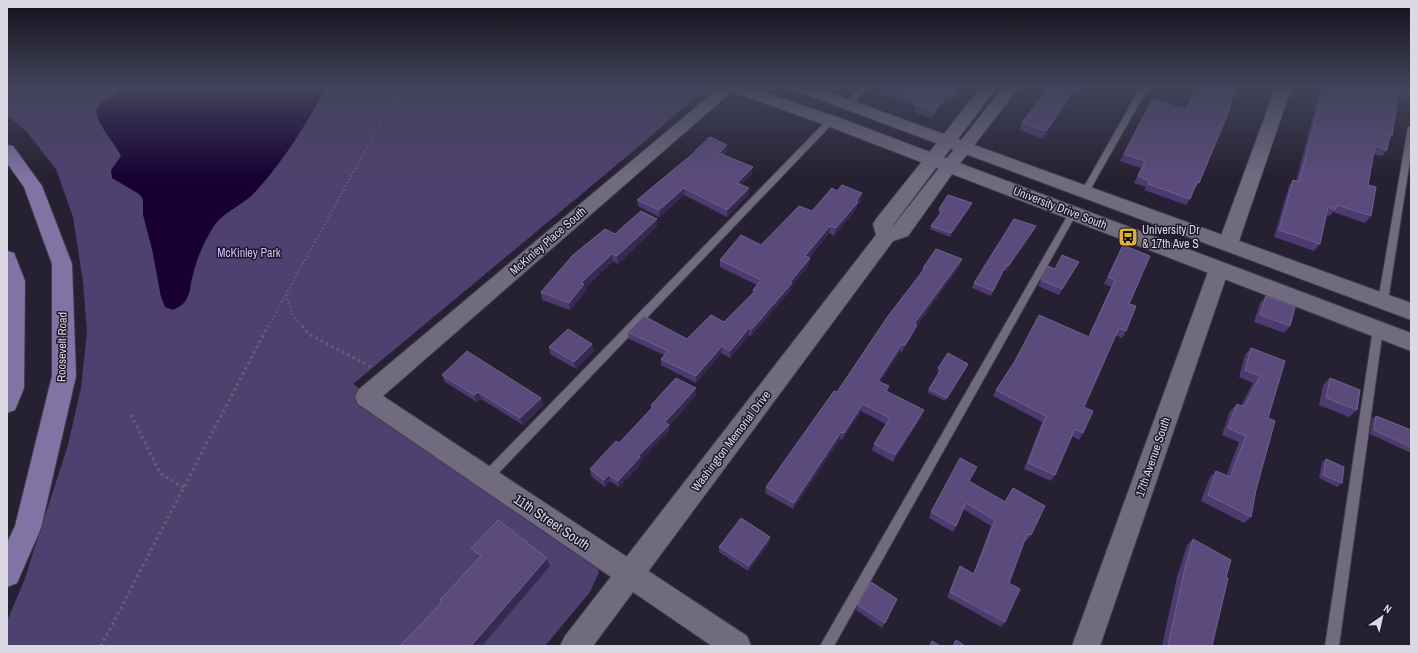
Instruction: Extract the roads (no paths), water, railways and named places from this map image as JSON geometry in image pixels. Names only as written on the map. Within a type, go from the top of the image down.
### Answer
[{"type":"main road","name":"University Drive South","points":[[818,116],[1411,342]]},
{"type":"main road","name":"University Drive South","points":[[882,116],[1411,312]]},
{"type":"main road","name":"Washington Memorial Drive","points":[[956,144],[972,116]]},
{"type":"main road","name":"Washington Memorial Drive","points":[[575,646],[886,236],[901,231],[940,163],[983,116]]},
{"type":"main road","name":"Roosevelt Road","points":[[7,150],[33,186],[62,264],[64,376],[28,528],[7,573]]},
{"type":"main road","points":[[7,258],[15,281],[11,287],[12,388],[7,403]]},
{"type":"street","name":"McKinley Place South","points":[[366,397],[695,116]]},
{"type":"street","points":[[1228,244],[1273,116]]},
{"type":"street","name":"17th Avenue South","points":[[1086,646],[1219,269]]},
{"type":"street","name":"11th Street South","points":[[366,397],[737,646]]},
{"type":"lane","points":[[1085,192],[1128,116]]},
{"type":"lane","points":[[486,478],[831,121]]},
{"type":"lane","points":[[1383,301],[1411,129]]},
{"type":"lane","points":[[827,646],[1073,213]]},
{"type":"lane","points":[[1332,646],[1378,329]]},
{"type":"place","name":"University Dr & 17th Ave S","points":[[1128,237]]},
{"type":"park label","name":"McKinley Park","points":[[249,253]]}]
